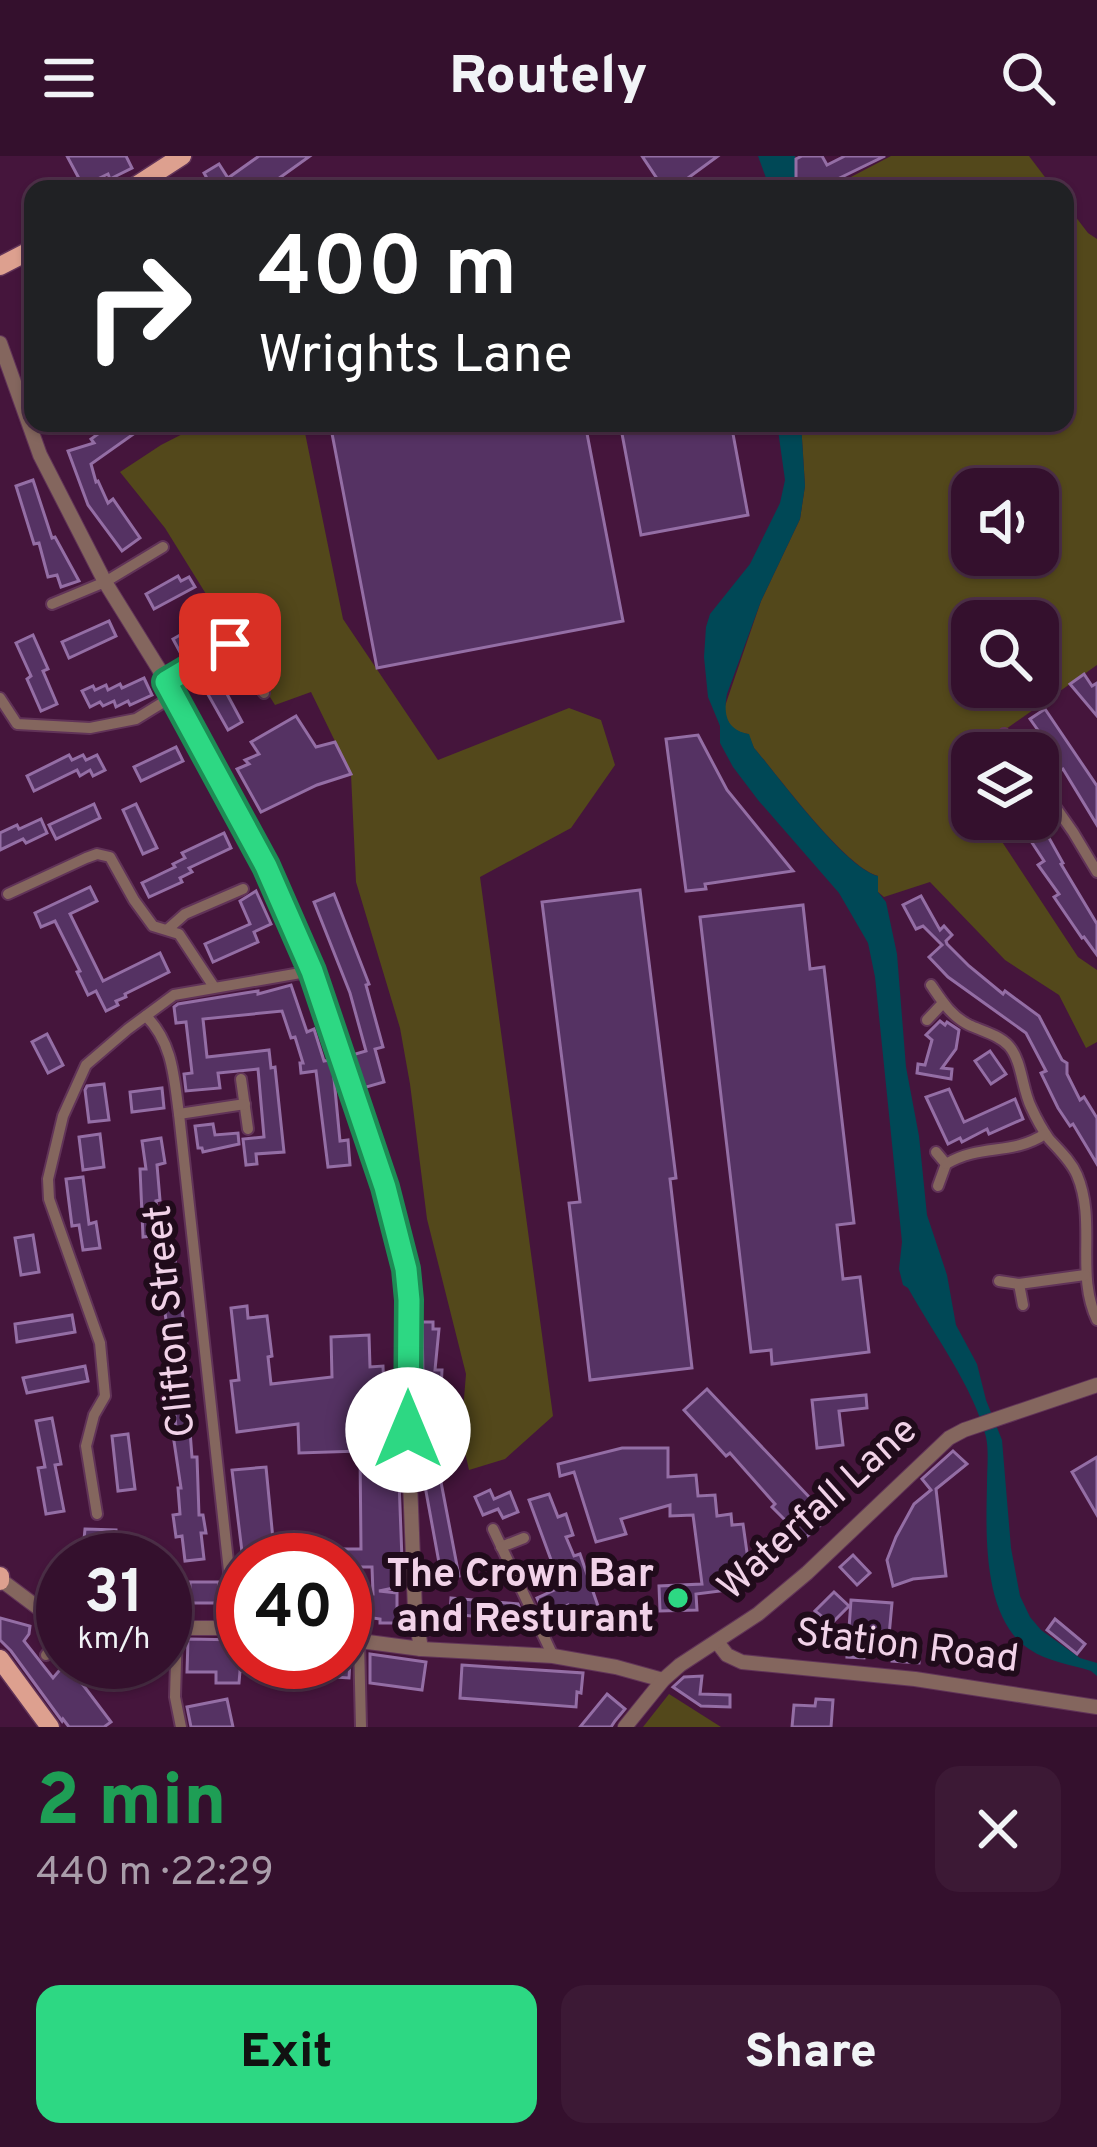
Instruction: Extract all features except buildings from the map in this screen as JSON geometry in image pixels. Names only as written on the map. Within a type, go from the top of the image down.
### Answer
[{"type":"main road","points":[[145,180],[182,156]]},
{"type":"main road","points":[[0,1659],[50,1727]]},
{"type":"main road","points":[[0,1678],[22,1688]]},
{"type":"street","points":[[0,344],[24,401]]},
{"type":"street","points":[[35,432],[40,455],[105,582],[171,688],[266,866],[312,971],[385,1187],[409,1300],[408,1449],[415,1610],[422,1649]]},
{"type":"street","points":[[52,604],[105,582],[163,547]]},
{"type":"street","points":[[0,698],[17,724],[90,728],[136,719],[230,644],[264,693]]},
{"type":"street","points":[[1059,812],[1097,872]]},
{"type":"street","points":[[8,894],[86,858],[103,855],[116,865],[153,926],[179,934],[214,988]]},
{"type":"street","points":[[168,929],[185,914],[243,889]]},
{"type":"street","points":[[97,1514],[86,1446],[94,1415],[106,1396],[100,1343],[49,1199],[63,1116],[86,1065],[174,995],[312,971]]},
{"type":"street","points":[[931,985],[964,1023],[1010,1046],[1025,1094],[1046,1134],[1077,1176],[1086,1223],[1085,1275],[1097,1320]]},
{"type":"street","points":[[927,1020],[943,1003]]},
{"type":"street","name":"Clifton Street","points":[[146,1016],[169,1049],[179,1114],[225,1533]]},
{"type":"street","points":[[241,1079],[248,1129]]},
{"type":"street","points":[[179,1114],[245,1104]]},
{"type":"street","points":[[938,1186],[946,1164],[972,1151],[1013,1149],[1046,1134]]},
{"type":"street","points":[[935,1152],[946,1164]]},
{"type":"street","points":[[999,1281],[1019,1284],[1085,1275]]},
{"type":"street","points":[[1019,1284],[1023,1305]]},
{"type":"street","name":"Waterfall Lane","points":[[625,1727],[663,1679],[758,1614],[928,1457],[964,1430],[1097,1385]]},
{"type":"street","points":[[493,1529],[553,1656]]},
{"type":"street","points":[[501,1547],[524,1538]]},
{"type":"street","points":[[0,1579],[36,1606]]},
{"type":"street","name":"Station Road","points":[[717,1642],[727,1655],[742,1662],[915,1679],[1097,1707]]},
{"type":"street","points":[[372,1643],[553,1656],[663,1679]]},
{"type":"street","points":[[175,1689],[181,1727]]},
{"type":"street","points":[[357,1689],[361,1727]]},
{"type":"shaded area","points":[[758,156],[795,156],[796,180],[767,180]]},
{"type":"shaded area","points":[[891,156],[1029,156],[1047,180],[845,180]]},
{"type":"shaded area","points":[[1074,215],[1097,239],[1097,665],[1059,692],[1059,600],[951,600],[951,708],[1036,708],[1002,732],[951,732],[951,840],[1001,840],[1078,957],[1097,970],[1097,1042],[1086,1048],[1059,995],[1005,960],[930,882],[884,897],[878,892],[878,876],[831,839],[754,748],[748,734],[727,719],[724,709],[761,601],[800,519],[805,486],[802,432],[1074,432]]},
{"type":"shaded area","points":[[186,432],[305,432],[343,619],[438,760],[569,708],[601,720],[615,765],[571,828],[480,877],[553,1416],[505,1459],[469,1470],[461,1435],[466,1374],[427,1219],[400,1028],[356,882],[351,774],[311,692],[275,705],[165,528],[120,472]]},
{"type":"shaded area","points":[[778,432],[802,432],[805,486],[800,519],[761,601],[727,694],[726,715],[731,725],[749,734],[754,748],[831,840],[878,876],[878,892],[886,902],[897,954],[906,1067],[927,1215],[947,1275],[956,1325],[977,1364],[1002,1440],[1020,1596],[1041,1630],[1080,1658],[1097,1663],[1097,1676],[1029,1649],[1002,1617],[987,1550],[986,1437],[963,1380],[903,1285],[899,1269],[902,1242],[868,943],[839,893],[733,767],[720,743],[720,726],[708,697],[704,657],[710,614],[750,564],[780,503],[785,480]]},
{"type":"shaded area","points":[[669,1694],[721,1727],[643,1727]]},
{"type":"place","name":"The Crown Bar and Resturant","points":[[678,1598]]},
{"type":"route","points":[[230,644],[166,682],[266,866],[312,971],[385,1187],[409,1300],[408,1430]]}]
